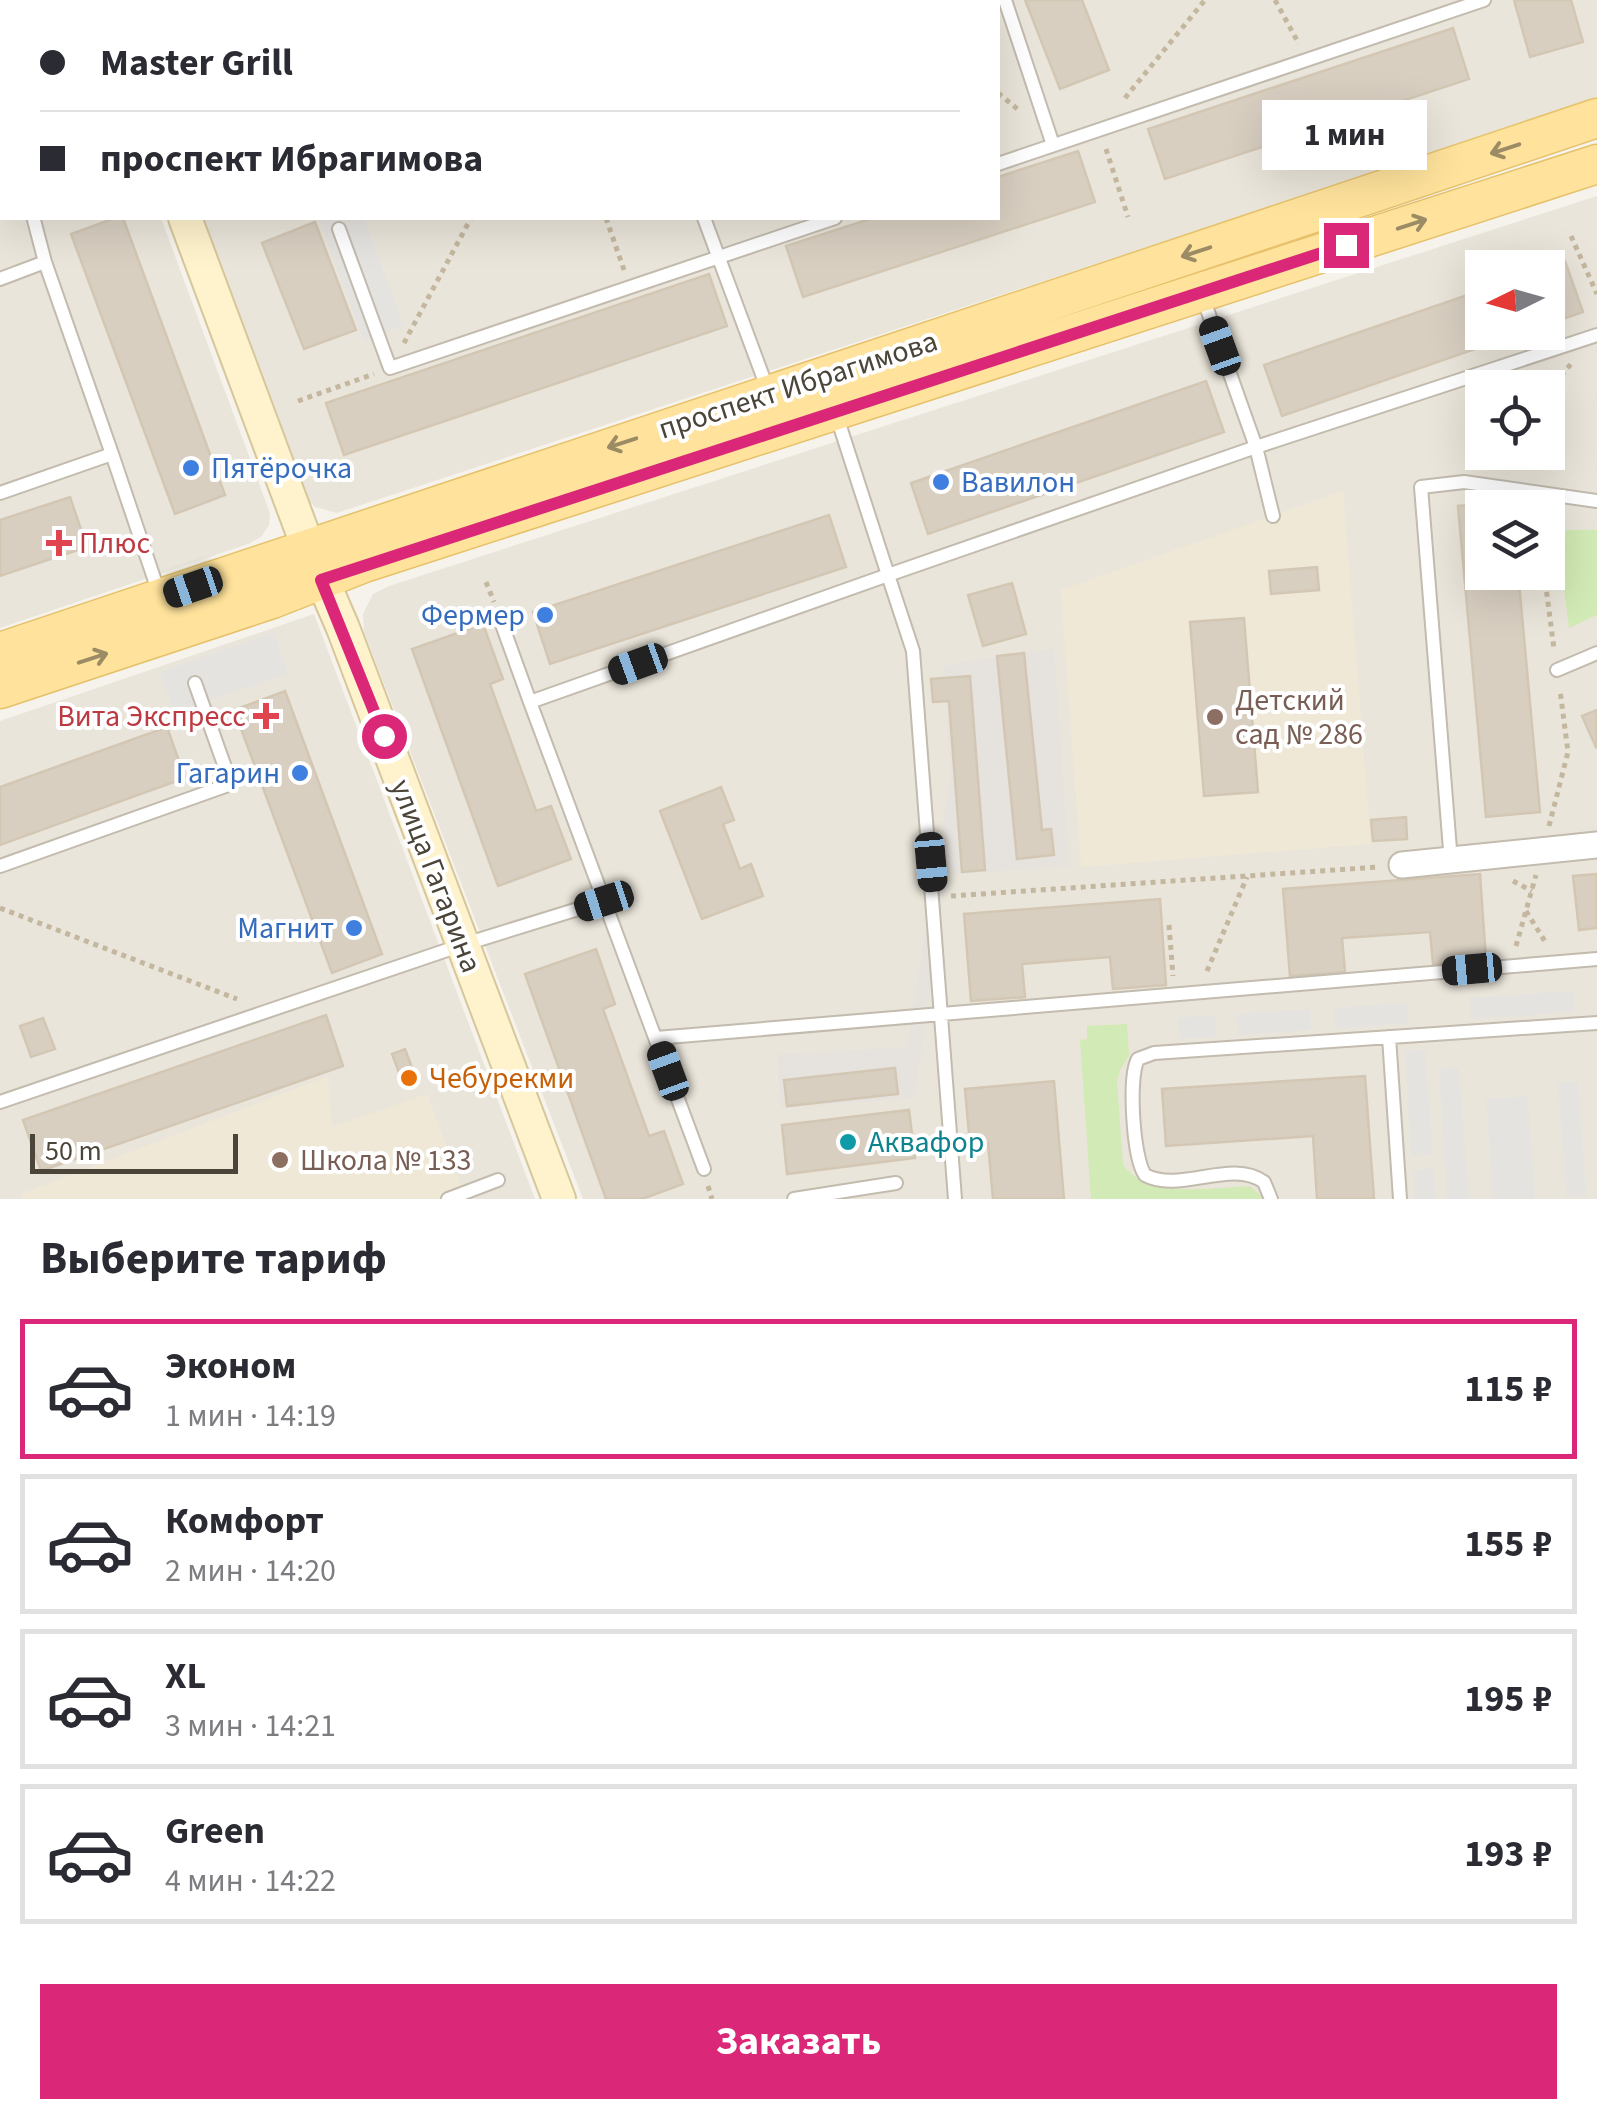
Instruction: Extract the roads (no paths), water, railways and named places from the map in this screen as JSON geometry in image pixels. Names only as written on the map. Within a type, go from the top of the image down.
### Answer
[{"type":"main road","name":"проспект Ибрагимова","points":[[0,689],[314,564],[769,395],[1597,118]]},
{"type":"main road","name":"проспект Ибрагимова","points":[[0,652],[160,598],[314,564],[835,411],[1597,164]]},
{"type":"street","name":"улица Гагарина","points":[[190,221],[314,564],[343,628],[559,1199]]},
{"type":"street","points":[[1402,865],[1597,845]]},
{"type":"lane","points":[[1004,0],[1053,145]]},
{"type":"lane","points":[[1000,163],[1484,0]]},
{"type":"lane","points":[[36,220],[45,262],[160,598]]},
{"type":"lane","points":[[705,220],[769,395]]},
{"type":"lane","points":[[339,229],[390,368],[828,220]]},
{"type":"lane","points":[[0,279],[45,262]]},
{"type":"lane","points":[[1201,292],[1256,447],[1272,516]]},
{"type":"lane","points":[[530,702],[1256,447],[1597,335]]},
{"type":"lane","points":[[835,411],[912,651],[956,1199]]},
{"type":"lane","points":[[0,493],[112,454]]},
{"type":"lane","points":[[1451,862],[1421,487],[1464,482],[1597,501]]},
{"type":"lane","points":[[500,619],[704,1169]]},
{"type":"lane","points":[[1557,670],[1597,654]]},
{"type":"lane","points":[[0,866],[231,784],[195,683]]},
{"type":"lane","points":[[0,1102],[604,901]]},
{"type":"lane","points":[[656,1038],[1597,959]]},
{"type":"lane","points":[[1271,1199],[1264,1182],[1248,1174],[1163,1180],[1145,1175],[1138,1160],[1133,1092],[1132,1075],[1138,1060],[1154,1053],[1597,1023]]},
{"type":"lane","points":[[1389,1037],[1400,1199]]},
{"type":"lane","points":[[448,1199],[498,1180]]},
{"type":"lane","points":[[794,1199],[896,1182]]},
{"type":"place","name":"Пятёрочка","points":[[191,468]]},
{"type":"place","name":"Вавилон","points":[[941,482]]},
{"type":"place","name":"Плюс","points":[[59,543]]},
{"type":"place","name":"Фермер","points":[[545,615]]},
{"type":"place","name":"Вита Экспресс","points":[[266,716]]},
{"type":"place","name":"Детский сад № 286","points":[[1215,717]]},
{"type":"place","name":"Гагарин","points":[[300,773]]},
{"type":"place","name":"Магнит","points":[[354,928]]},
{"type":"place","name":"Чебурекми","points":[[409,1078]]},
{"type":"place","name":"Аквафор","points":[[848,1142]]},
{"type":"place","name":"Школа № 133","points":[[280,1160]]}]
